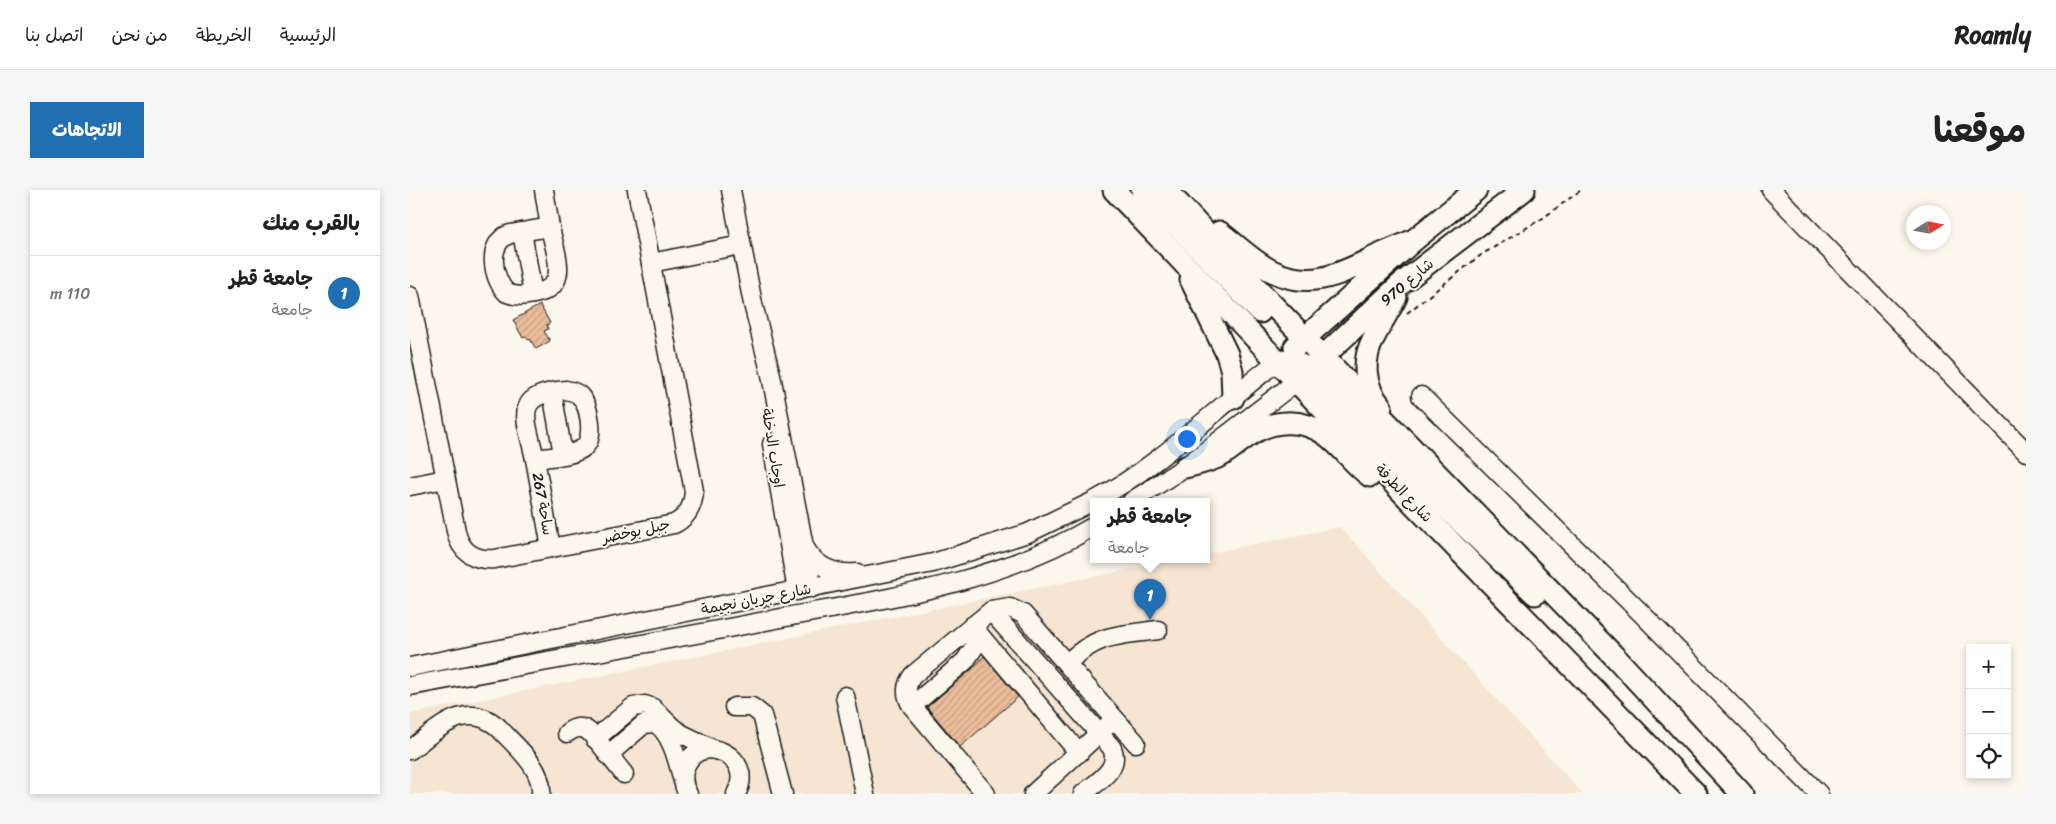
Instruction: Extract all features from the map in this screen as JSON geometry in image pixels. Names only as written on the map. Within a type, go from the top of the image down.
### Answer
[{"type":"main road","points":[[1114,190],[1278,361],[1294,362],[1310,369],[1386,422],[1617,659],[1742,794]]},
{"type":"main road","points":[[1142,190],[1300,342]]},
{"type":"main road","name":"شارع 970","points":[[1278,361],[1414,240],[1476,190]]},
{"type":"main road","name":"شارع 970","points":[[1310,369],[1402,283],[1524,190]]},
{"type":"main road","points":[[1170,194],[1265,297],[1310,355],[1310,369],[1405,468],[1580,638],[1596,651],[1617,659]]},
{"type":"main road","points":[[1170,194],[1254,261],[1273,272],[1292,278],[1308,280],[1327,278],[1350,270],[1414,240]]},
{"type":"main road","points":[[1178,256],[1200,296],[1227,354],[1232,371],[1233,398]]},
{"type":"main road","points":[[1386,422],[1381,407],[1370,390],[1367,372],[1367,353],[1374,333],[1388,313],[1402,283]]},
{"type":"main road","name":"شارع الطرفة","points":[[1310,369],[1402,492],[1696,794]]},
{"type":"main road","points":[[1186,467],[1216,458],[1261,428],[1284,422],[1293,422],[1325,434],[1362,471],[1379,483],[1402,492]]},
{"type":"street","points":[[544,190],[558,270],[558,280],[548,291],[512,295],[503,289],[498,280],[494,258],[495,248],[505,236],[550,227]]},
{"type":"street","name":"جبل بوخضر","points":[[410,296],[457,538],[469,554],[475,558],[488,560],[668,526],[685,516],[692,505],[693,484],[637,190]]},
{"type":"street","name":"اوجاب الدخلة","points":[[731,190],[753,304],[771,375],[803,544],[804,589]]},
{"type":"street","points":[[1771,190],[2026,452]]},
{"type":"street","points":[[522,232],[534,294]]},
{"type":"street","points":[[651,263],[741,245]]},
{"type":"street","name":"اوجاب الدخلة","points":[[753,304],[761,376],[804,589]]},
{"type":"street","name":"شارع جريان نجيمة","points":[[1099,498],[1148,467],[1278,361]]},
{"type":"street","points":[[1137,498],[1186,467],[1310,369]]},
{"type":"street","name":"ساحة 267","points":[[534,459],[575,452],[584,447],[590,439],[586,407],[581,397],[572,391],[552,392],[537,396],[527,407],[526,417],[534,459],[551,548]]},
{"type":"street","points":[[552,392],[563,454]]},
{"type":"street","points":[[1421,396],[1642,614],[1819,794]]},
{"type":"street","points":[[410,486],[445,479]]},
{"type":"street","name":"شارع جريان نجيمة","points":[[419,665],[933,563],[1028,533],[1090,503]]},
{"type":"street","name":"شارع جريان نجيمة","points":[[410,686],[737,627],[942,587],[1026,560],[1090,528]]},
{"type":"street","points":[[803,544],[810,557],[816,563],[838,573],[855,574],[911,561],[933,563]]},
{"type":"street","points":[[986,794],[912,706],[906,693],[910,679],[976,631],[991,611],[1005,607],[1019,611],[1136,743]]},
{"type":"street","points":[[991,611],[1112,748],[1115,759],[1114,764],[1106,774],[1083,794]]},
{"type":"street","points":[[1067,663],[1084,648],[1098,640],[1158,630]]},
{"type":"street","points":[[976,631],[1079,753]]},
{"type":"street","points":[[410,655],[419,665]]},
{"type":"street","points":[[844,696],[865,794]]},
{"type":"street","points":[[595,740],[633,707],[645,705],[654,708],[672,727],[682,734],[725,753],[734,760],[739,770],[740,790]]},
{"type":"street","points":[[734,707],[752,707],[762,715],[783,794]]},
{"type":"street","points":[[410,750],[450,720],[464,716],[479,717],[498,728],[534,768],[540,781],[541,794]]},
{"type":"street","points":[[1033,794],[1115,718]]},
{"type":"street","points":[[608,755],[644,724],[655,723],[661,728],[667,738],[682,789]]},
{"type":"street","points":[[567,733],[580,728],[589,732],[624,774]]},
{"type":"street","points":[[682,789],[684,770],[694,756],[704,751],[715,750]]},
{"type":"path","points":[[1403,319],[1423,300],[1481,255],[1543,218],[1581,190]]},
{"type":"shaded area","points":[[1340,527],[1583,794],[410,794],[410,714],[1161,563],[1210,563],[1210,553]]},
{"type":"building","points":[[540,305],[550,323],[547,325],[548,329],[544,331],[550,341],[536,349],[530,339],[528,340],[526,336],[523,338],[513,320]]},
{"type":"building","points":[[984,656],[1018,697],[960,747],[927,707],[972,669]]},
{"type":"place","name":"جامعة قطر","points":[[1150,620]]}]
